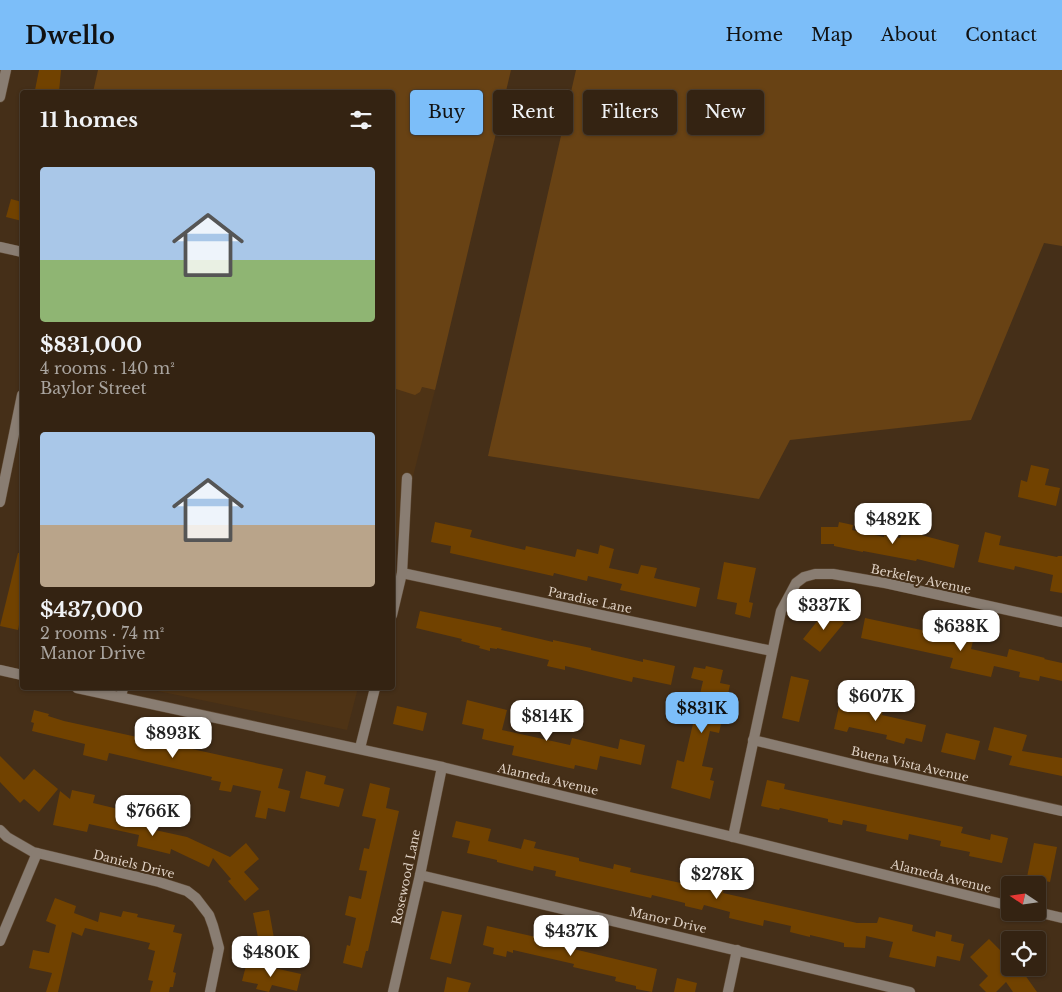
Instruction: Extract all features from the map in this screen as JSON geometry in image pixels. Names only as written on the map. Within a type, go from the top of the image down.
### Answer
[{"type":"street","points":[[0,97],[6,70]]},
{"type":"street","points":[[0,247],[20,252]]},
{"type":"street","points":[[0,502],[20,405]]},
{"type":"street","points":[[395,602],[402,573],[407,478]]},
{"type":"street","name":"Paradise Lane","points":[[402,573],[772,651]]},
{"type":"street","name":"Berkeley Avenue","points":[[772,651],[781,611],[785,602],[796,583],[804,577],[815,574],[833,574],[885,583],[1062,622]]},
{"type":"street","points":[[732,837],[772,651]]},
{"type":"street","points":[[0,670],[20,675]]},
{"type":"street","name":"Alameda Avenue","points":[[100,690],[122,692],[442,767],[1001,904]]},
{"type":"street","points":[[360,748],[374,690]]},
{"type":"street","name":"Buena Vista Avenue","points":[[753,740],[1062,811]]},
{"type":"street","name":"Rosewood Lane","points":[[393,992],[442,767]]},
{"type":"street","name":"Daniels Drive","points":[[0,830],[7,837],[38,853],[159,882],[187,892],[196,898],[208,915],[219,948],[210,992]]},
{"type":"street","points":[[0,941],[38,853]]},
{"type":"street","name":"Manor Drive","points":[[420,875],[910,992]]},
{"type":"street","points":[[1046,914],[1062,918]]},
{"type":"street","points":[[728,992],[738,950]]},
{"type":"shaded area","points":[[98,70],[511,70],[506,90],[493,90],[493,135],[496,135],[435,390],[422,387],[420,392],[415,395],[395,389],[395,90],[93,90]]},
{"type":"shaded area","points":[[576,70],[1062,70],[1062,246],[1044,243],[971,420],[790,440],[759,499],[488,456],[561,135],[573,135],[573,90],[571,90]]},
{"type":"shaded area","points":[[395,380],[435,390],[395,547]]},
{"type":"shaded area","points":[[153,690],[357,690],[347,730]]},
{"type":"building","points":[[39,70],[61,70],[59,90],[35,90]]},
{"type":"building","points":[[11,199],[20,201],[20,220],[6,217]]},
{"type":"building","points":[[1031,465],[1049,469],[1045,485],[1060,488],[1056,506],[1018,497],[1021,480],[1027,482]]},
{"type":"building","points":[[435,522],[472,530],[470,537],[525,550],[526,546],[575,557],[577,549],[598,554],[600,545],[614,549],[609,568],[638,574],[641,565],[657,568],[654,578],[700,588],[696,607],[620,590],[622,584],[588,576],[587,581],[554,573],[553,576],[450,553],[451,546],[431,542]]},
{"type":"building","points":[[839,522],[853,525],[852,530],[884,537],[884,535],[900,538],[902,530],[959,545],[954,568],[917,559],[916,561],[863,552],[834,546],[834,544],[821,544],[821,527],[838,527]]},
{"type":"building","points":[[985,532],[1001,536],[999,545],[1057,557],[1062,556],[1062,593],[1050,591],[1053,575],[1015,566],[1014,570],[978,562]]},
{"type":"building","points":[[18,553],[20,553],[20,620],[18,630],[0,626]]},
{"type":"building","points":[[724,562],[756,568],[749,602],[753,603],[750,618],[735,614],[737,603],[717,599]]},
{"type":"building","points":[[827,609],[844,623],[820,652],[803,639]]},
{"type":"building","points":[[420,611],[502,628],[501,630],[553,642],[553,640],[591,648],[591,650],[643,662],[643,659],[675,666],[671,685],[633,677],[632,682],[565,666],[565,670],[547,666],[549,660],[497,648],[490,648],[490,651],[479,648],[480,646],[461,641],[462,639],[416,628]]},
{"type":"building","points":[[865,618],[973,641],[971,649],[1007,657],[1009,649],[1062,663],[1062,681],[1040,676],[1039,681],[1019,677],[1020,672],[994,666],[991,677],[950,668],[953,658],[861,638]]},
{"type":"building","points":[[706,666],[723,670],[720,683],[730,685],[719,733],[710,731],[702,766],[713,768],[710,780],[714,781],[710,799],[671,788],[677,760],[684,762],[703,681],[691,678],[694,667],[705,669]]},
{"type":"building","points":[[791,676],[809,680],[799,722],[782,718]]},
{"type":"building","points":[[841,698],[884,707],[882,715],[926,725],[922,742],[906,738],[904,744],[886,739],[887,735],[849,727],[847,732],[834,729]]},
{"type":"building","points":[[467,700],[507,710],[502,730],[570,745],[572,738],[618,749],[620,739],[645,745],[641,765],[600,756],[597,770],[575,765],[574,769],[512,755],[514,746],[482,739],[484,729],[462,724]]},
{"type":"building","points":[[397,706],[427,713],[423,731],[393,724]]},
{"type":"building","points":[[34,710],[64,721],[283,769],[278,788],[290,791],[285,812],[268,808],[266,819],[255,817],[261,791],[233,785],[231,792],[219,790],[221,782],[211,780],[212,777],[109,753],[107,761],[83,755],[85,744],[32,731],[34,723],[31,722]]},
{"type":"building","points":[[994,727],[1027,735],[1022,751],[1062,758],[1062,776],[1009,765],[1012,756],[988,750]]},
{"type":"building","points":[[946,733],[980,741],[975,760],[941,752]]},
{"type":"building","points":[[0,756],[24,780],[34,769],[58,789],[39,812],[24,799],[20,803],[0,782]]},
{"type":"building","points":[[306,771],[326,776],[324,784],[344,789],[339,807],[300,798]]},
{"type":"building","points":[[767,780],[785,784],[784,789],[963,827],[961,833],[990,840],[991,834],[1008,838],[1002,863],[969,856],[970,852],[940,846],[941,841],[909,834],[908,840],[866,831],[867,825],[843,820],[842,825],[828,822],[828,819],[780,808],[779,810],[761,806]]},
{"type":"building","points":[[370,783],[390,788],[386,808],[399,811],[368,951],[366,951],[362,968],[343,963],[347,945],[350,946],[356,918],[345,915],[349,896],[361,899],[367,871],[359,870],[364,848],[369,849],[376,819],[362,816]]},
{"type":"building","points":[[72,790],[95,795],[93,803],[143,815],[143,813],[158,816],[155,830],[187,837],[230,857],[246,843],[259,859],[244,872],[259,889],[245,901],[228,881],[231,879],[213,858],[209,867],[171,849],[170,854],[137,846],[139,835],[89,824],[87,832],[53,825],[60,791],[70,799]]},
{"type":"building","points":[[456,821],[491,829],[488,841],[521,849],[524,839],[536,842],[534,848],[579,858],[579,861],[613,869],[614,864],[631,868],[630,872],[690,885],[691,881],[724,889],[723,893],[857,923],[877,923],[879,917],[913,925],[912,931],[935,937],[936,931],[952,935],[951,941],[964,944],[960,961],[937,956],[935,967],[889,957],[893,942],[866,936],[865,948],[844,947],[844,943],[790,932],[791,926],[764,920],[763,926],[729,918],[730,912],[704,905],[702,910],[685,906],[685,903],[652,895],[651,898],[555,876],[556,871],[534,866],[533,871],[497,862],[497,860],[467,853],[470,841],[452,837]]},
{"type":"building","points":[[1034,843],[1057,847],[1050,882],[1046,881],[1046,876],[1027,876]]},
{"type":"building","points":[[55,898],[76,906],[74,913],[98,922],[100,912],[121,917],[123,911],[138,914],[137,917],[175,925],[173,932],[182,934],[173,972],[176,973],[173,987],[170,987],[169,992],[150,992],[153,981],[148,980],[155,951],[148,949],[150,943],[85,928],[82,936],[72,932],[58,992],[46,992],[52,973],[29,968],[33,950],[49,953],[56,925],[46,921]]},
{"type":"building","points":[[269,910],[275,944],[260,947],[253,913]]},
{"type":"building","points":[[442,911],[462,915],[451,964],[430,959]]},
{"type":"building","points":[[487,926],[558,942],[557,945],[657,969],[652,992],[636,989],[636,986],[615,981],[616,977],[573,967],[574,964],[513,950],[513,953],[507,951],[506,957],[493,954],[494,948],[483,945]]},
{"type":"building","points":[[989,939],[1001,949],[1001,976],[1026,976],[1037,992],[1013,992],[1006,982],[996,992],[986,992],[979,985],[988,976],[970,957]]},
{"type":"building","points":[[247,962],[301,974],[297,991],[272,985],[269,992],[256,989],[258,984],[242,981]]},
{"type":"building","points":[[447,977],[471,983],[468,992],[444,992]]},
{"type":"building","points":[[677,978],[697,983],[695,992],[674,992]]}]
